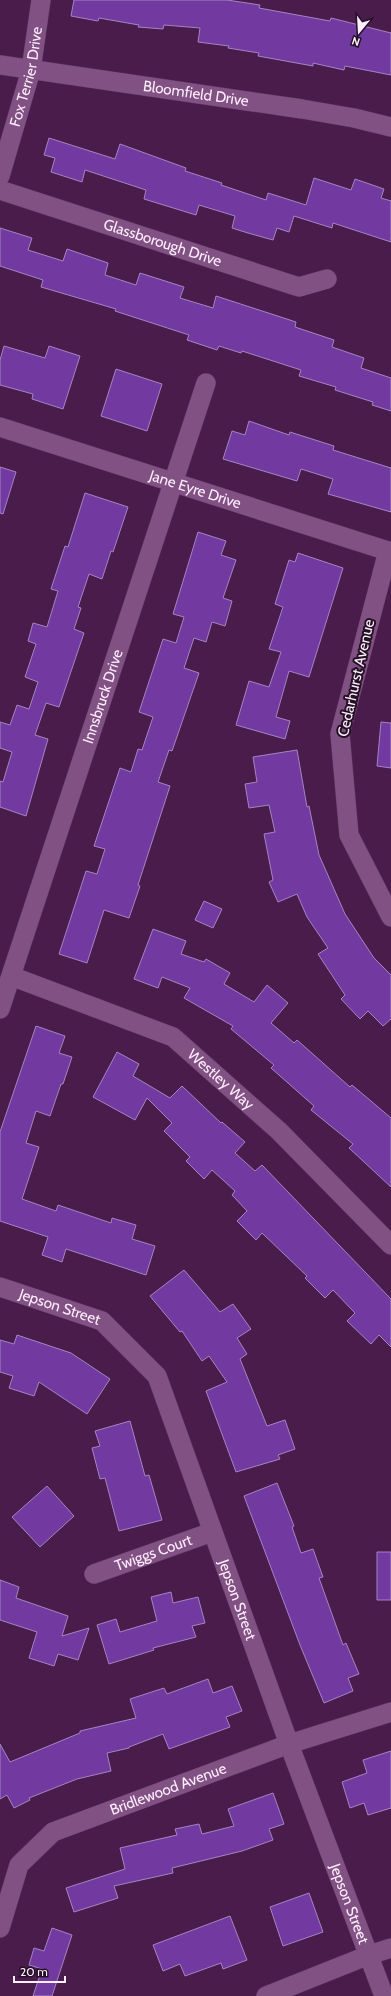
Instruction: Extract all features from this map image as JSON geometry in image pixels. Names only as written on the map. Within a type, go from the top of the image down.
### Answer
[{"type":"street","name":"Fox Terrier Drive","points":[[0,176],[31,70],[41,0]]},
{"type":"street","name":"Bloomfield Drive","points":[[0,65],[302,109],[354,118],[391,127]]},
{"type":"street","name":"Glassborough Drive","points":[[0,190],[299,287],[326,280]]},
{"type":"street","name":"Innsbruck Drive","points":[[0,1010],[206,383]]},
{"type":"street","name":"Jane Eyre Drive","points":[[0,427],[389,551]]},
{"type":"street","name":"Cedarhurst Avenue","points":[[389,551],[340,734],[349,835],[391,917]]},
{"type":"street","name":"Westley Way","points":[[11,976],[173,1037],[279,1131],[391,1245]]},
{"type":"street","name":"Jepson Street","points":[[0,1287],[102,1321],[157,1376],[289,1744],[384,1996]]},
{"type":"street","name":"Twiggs Court","points":[[94,1574],[212,1532]]},
{"type":"street","name":"Bridlewood Avenue","points":[[0,1928],[19,1865],[53,1832],[289,1744],[391,1712]]},
{"type":"street","points":[[266,1996],[369,1955],[391,1948]]},
{"type":"building","points":[[74,0],[227,0],[260,5],[259,8],[330,21],[331,18],[391,33],[391,75],[345,66],[344,70],[313,63],[313,66],[258,56],[259,53],[228,48],[229,46],[198,42],[200,28],[164,25],[163,29],[138,27],[139,25],[99,18],[98,21],[71,16]]},
{"type":"building","points":[[49,138],[115,159],[120,144],[186,168],[185,171],[222,183],[221,185],[266,200],[268,193],[306,205],[314,178],[351,190],[355,179],[384,189],[381,198],[391,201],[391,242],[333,223],[332,228],[294,216],[289,232],[277,228],[273,240],[248,233],[232,228],[235,216],[199,205],[196,215],[144,199],[146,190],[85,170],[82,182],[51,172],[55,158],[44,155]]},
{"type":"building","points":[[0,228],[32,238],[28,250],[63,261],[67,249],[108,263],[105,275],[136,285],[140,273],[184,287],[180,298],[213,308],[216,296],[296,322],[295,327],[334,340],[332,347],[364,358],[361,368],[391,378],[391,411],[372,405],[373,402],[335,390],[336,387],[299,376],[301,370],[242,351],[241,353],[219,346],[217,350],[187,340],[189,335],[115,311],[116,309],[41,287],[43,280],[0,266]]},
{"type":"building","points":[[4,346],[45,358],[49,346],[80,356],[63,409],[32,399],[33,394],[0,385],[0,360]]},
{"type":"building","points":[[116,369],[162,384],[147,431],[101,416]]},
{"type":"building","points":[[249,421],[289,435],[290,432],[334,446],[333,450],[391,468],[391,512],[328,494],[333,479],[301,469],[297,481],[223,459],[232,431],[245,435]]},
{"type":"building","points":[[0,467],[16,472],[3,514],[0,513]]},
{"type":"building","points":[[85,493],[128,507],[102,579],[89,574],[78,607],[81,608],[74,629],[84,633],[59,707],[46,703],[35,735],[48,739],[26,816],[0,807],[0,781],[3,782],[12,752],[0,748],[0,722],[10,725],[17,705],[29,709],[38,682],[25,677],[36,644],[28,641],[33,623],[47,627],[58,591],[51,589],[65,546],[68,547]]},
{"type":"building","points":[[198,532],[226,541],[221,555],[236,560],[223,598],[232,601],[225,626],[212,622],[206,642],[194,638],[184,668],[199,673],[172,751],[169,750],[158,782],[170,786],[129,918],[104,910],[87,963],[59,954],[86,871],[97,874],[105,849],[94,846],[120,768],[131,772],[138,749],[142,750],[153,717],[139,712],[163,639],[176,643],[184,617],[173,614]]},
{"type":"building","points":[[298,553],[343,568],[309,677],[289,671],[276,717],[290,721],[285,739],[236,725],[249,681],[269,687],[281,652],[269,649],[283,607],[275,604],[289,560],[295,562]]},
{"type":"building","points":[[381,722],[391,723],[391,768],[377,766]]},
{"type":"building","points":[[297,750],[307,807],[309,806],[319,855],[345,914],[374,958],[391,975],[391,1019],[383,1026],[368,1011],[360,1019],[341,999],[345,995],[318,954],[328,948],[307,917],[297,894],[278,902],[269,882],[273,880],[264,834],[275,832],[269,805],[249,808],[245,784],[257,782],[253,757]]},
{"type":"building","points":[[204,901],[222,909],[213,928],[195,920]]},
{"type":"building","points":[[153,929],[186,941],[181,954],[204,962],[206,959],[230,973],[224,984],[254,1002],[267,985],[288,1003],[271,1023],[294,1043],[297,1040],[350,1087],[352,1085],[391,1118],[391,1187],[349,1148],[353,1144],[311,1110],[314,1106],[271,1068],[274,1065],[231,1029],[233,1026],[184,998],[190,988],[162,977],[158,988],[134,979]]},
{"type":"building","points":[[36,1026],[65,1036],[59,1053],[72,1057],[50,1116],[36,1111],[26,1143],[39,1147],[22,1199],[56,1211],[58,1205],[111,1223],[112,1218],[136,1225],[132,1239],[155,1246],[146,1275],[66,1249],[62,1262],[42,1255],[48,1237],[0,1221],[0,1132]]},
{"type":"building","points":[[117,1052],[139,1064],[133,1076],[170,1098],[182,1086],[221,1123],[222,1122],[245,1142],[235,1153],[255,1171],[262,1165],[391,1299],[391,1347],[379,1335],[371,1344],[347,1321],[355,1313],[333,1290],[325,1298],[305,1278],[307,1276],[262,1233],[256,1240],[237,1221],[247,1211],[232,1195],[235,1191],[212,1170],[204,1179],[186,1161],[190,1157],[164,1131],[172,1123],[147,1098],[135,1120],[93,1097]]},
{"type":"building","points":[[184,1270],[220,1312],[233,1304],[251,1329],[237,1338],[247,1354],[240,1359],[267,1426],[285,1420],[295,1449],[278,1455],[280,1459],[236,1472],[206,1391],[227,1382],[209,1356],[202,1361],[182,1331],[180,1332],[150,1296]]},
{"type":"building","points":[[17,1335],[71,1353],[110,1379],[87,1414],[39,1382],[34,1396],[9,1388],[13,1376],[0,1372],[0,1340],[14,1344]]},
{"type":"building","points":[[130,1421],[145,1476],[149,1475],[162,1520],[119,1531],[105,1478],[100,1479],[92,1448],[100,1446],[95,1431]]},
{"type":"building","points":[[277,1483],[294,1526],[292,1527],[301,1553],[313,1549],[323,1577],[319,1578],[343,1645],[346,1643],[359,1674],[348,1678],[353,1691],[324,1703],[300,1645],[244,1496]]},
{"type":"building","points":[[47,1486],[74,1516],[40,1547],[12,1517]]},
{"type":"building","points":[[377,1552],[391,1552],[391,1600],[377,1600]]},
{"type":"building","points":[[0,1580],[19,1587],[16,1598],[68,1616],[62,1636],[89,1628],[78,1660],[58,1654],[54,1666],[29,1658],[37,1632],[0,1620]]},
{"type":"building","points":[[171,1592],[173,1603],[198,1597],[205,1623],[192,1626],[196,1637],[153,1648],[154,1650],[109,1664],[97,1625],[116,1619],[120,1632],[157,1621],[151,1597]]},
{"type":"building","points":[[208,1679],[213,1693],[232,1686],[242,1711],[226,1717],[230,1727],[169,1749],[163,1734],[129,1748],[107,1753],[111,1771],[77,1779],[29,1798],[30,1800],[14,1808],[7,1795],[0,1799],[0,1744],[10,1762],[80,1733],[80,1731],[136,1718],[130,1699],[164,1688],[167,1694]]},
{"type":"building","points":[[391,1751],[391,1808],[368,1815],[364,1803],[350,1808],[342,1782],[367,1773],[363,1760]]},
{"type":"building","points":[[273,1793],[284,1824],[269,1829],[273,1840],[242,1851],[172,1868],[173,1873],[114,1886],[118,1898],[74,1912],[66,1888],[125,1869],[120,1848],[177,1835],[175,1829],[199,1824],[202,1834],[234,1826],[228,1809]]},
{"type":"building","points":[[309,1893],[323,1932],[283,1946],[270,1907]]},
{"type":"building","points":[[230,1916],[247,1960],[223,1969],[221,1963],[185,1976],[180,1964],[163,1971],[153,1945]]},
{"type":"building","points":[[52,1928],[72,1935],[52,1996],[33,1996],[42,1969],[29,1965],[34,1948],[44,1951]]}]
